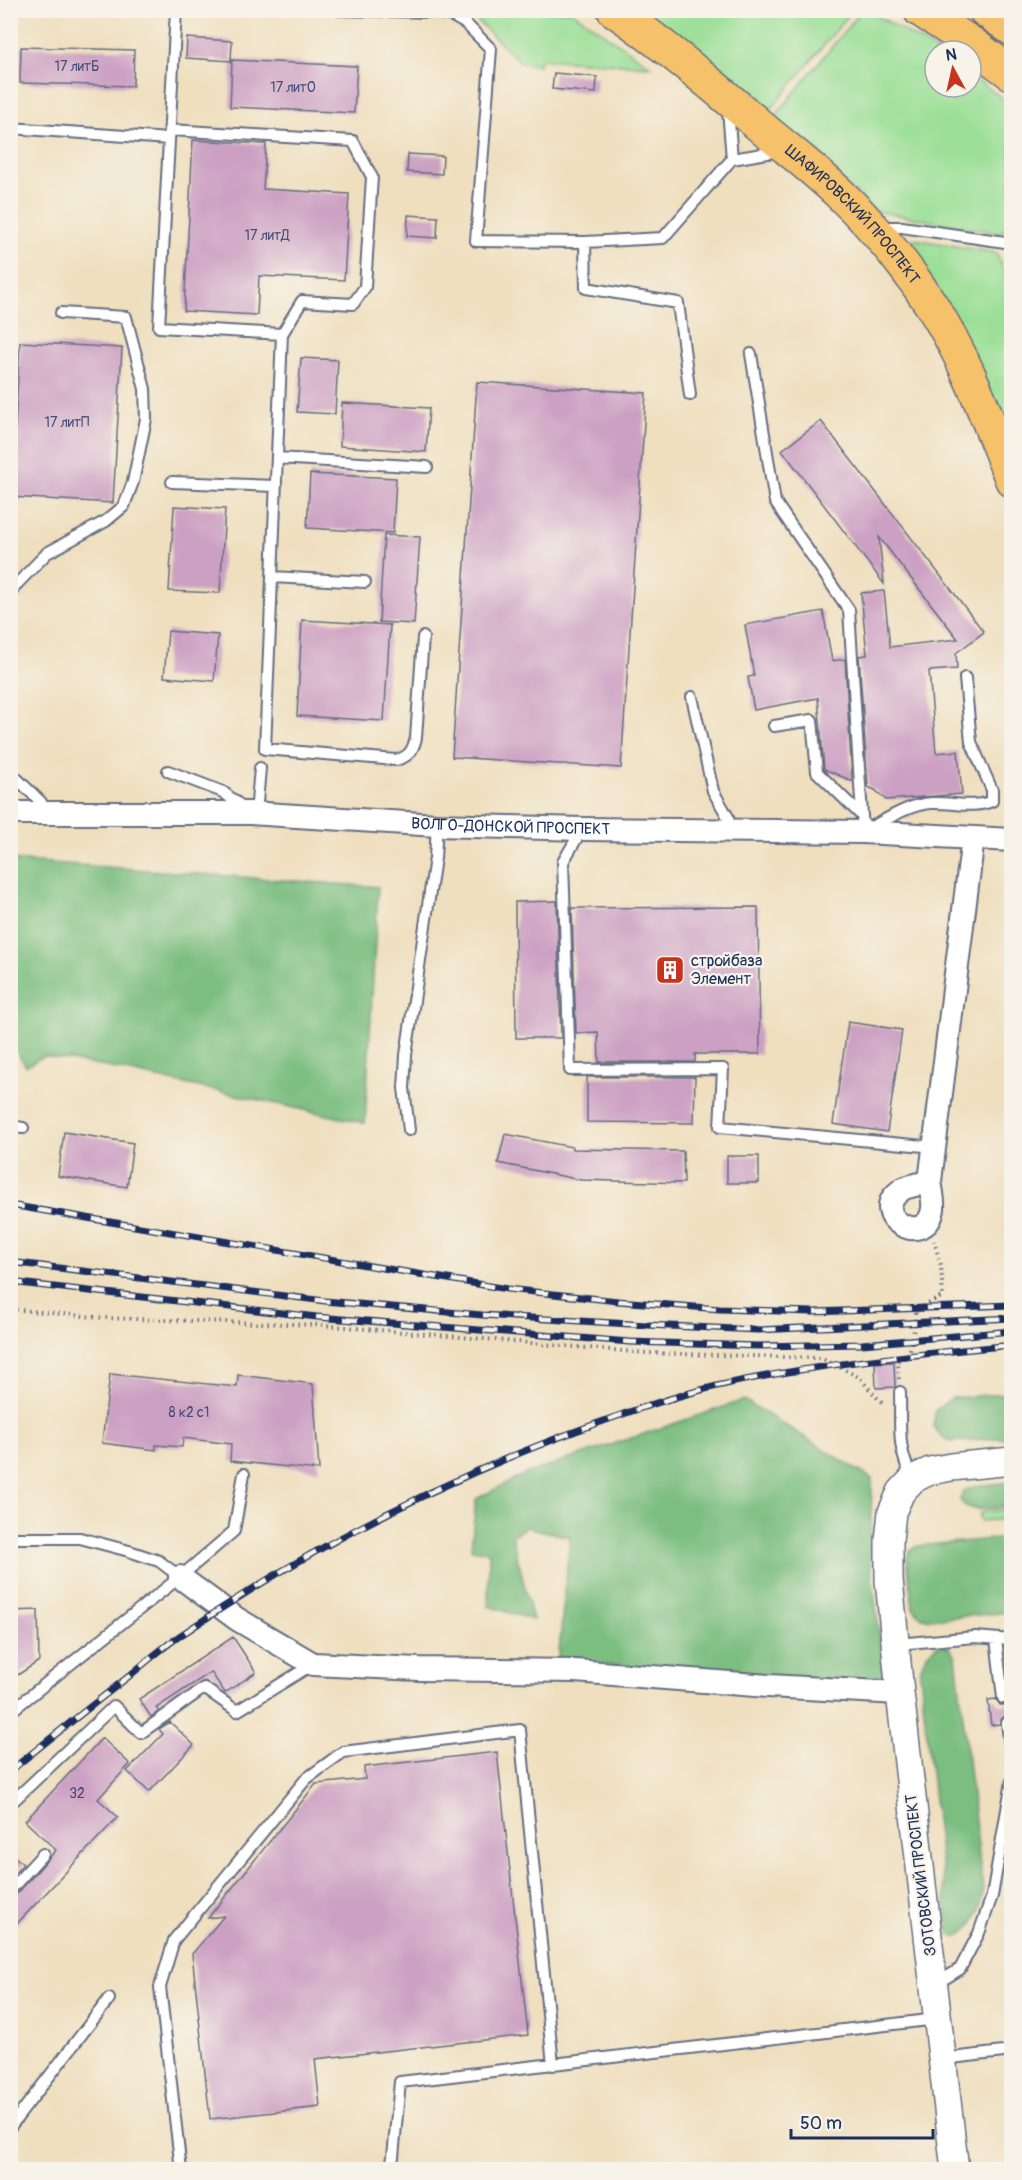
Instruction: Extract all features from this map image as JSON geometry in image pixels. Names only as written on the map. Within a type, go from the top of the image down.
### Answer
[{"type":"main road","name":"ШАФИРОВСКИЙ ПРОСПЕКТ","points":[[614,10],[696,71],[840,193],[906,267],[955,345],[977,391],[1011,480]]},
{"type":"main road","points":[[920,10],[970,42],[1011,75]]},
{"type":"main road","points":[[986,10],[1011,29]]},
{"type":"street","name":"ВОЛГО-ДОНСКОЙ ПРОСПЕКТ","points":[[10,813],[253,814],[438,825],[582,829],[729,830],[862,824],[973,838],[1011,840]]},
{"type":"street","points":[[930,1181],[902,1189],[892,1198],[890,1210],[895,1221],[905,1228],[918,1228],[928,1221],[933,1209],[930,1181],[973,838]]},
{"type":"street","points":[[913,1479],[930,1471],[951,1467],[1011,1461]]},
{"type":"street","name":"ЗОТОВСКИЙ ПРОСПЕКТ","points":[[913,1479],[900,1492],[892,1512],[889,1580],[955,2169]]},
{"type":"street","points":[[180,1577],[237,1618],[314,1664],[419,1669],[575,1671],[768,1686],[900,1693]]},
{"type":"lane","points":[[176,10],[159,327],[282,334]]},
{"type":"lane","points":[[339,10],[433,12],[452,15],[466,24],[491,49],[476,241],[585,242],[663,238],[732,159],[789,150]]},
{"type":"lane","points":[[727,97],[732,159]]},
{"type":"lane","points":[[10,128],[353,141],[372,177],[365,288],[353,304],[302,301],[282,334],[265,749],[396,760],[405,758],[413,749],[416,738],[423,636]]},
{"type":"lane","points":[[872,227],[902,227],[1011,243]]},
{"type":"lane","points":[[585,242],[586,288],[678,303],[690,395]]},
{"type":"lane","points":[[10,594],[47,553],[106,521],[124,506],[133,482],[146,419],[145,389],[126,317],[61,313]]},
{"type":"lane","points":[[751,354],[775,501],[849,610],[862,824]]},
{"type":"lane","points":[[277,458],[428,467]]},
{"type":"lane","points":[[172,482],[276,486]]},
{"type":"lane","points":[[272,577],[365,582]]},
{"type":"lane","points":[[862,824],[930,803],[981,805],[992,801],[992,790],[970,742],[965,678]]},
{"type":"lane","points":[[692,697],[713,791],[728,817],[729,830]]},
{"type":"lane","points":[[774,726],[812,720],[817,772],[862,824]]},
{"type":"lane","points":[[168,771],[223,792],[253,814],[260,768]]},
{"type":"lane","points":[[10,772],[41,802],[45,812]]},
{"type":"lane","points":[[409,1130],[404,1088],[406,1055],[434,869],[438,825]]},
{"type":"lane","points":[[582,829],[563,862],[570,1070],[723,1069],[720,1127],[935,1147]]},
{"type":"lane","points":[[10,1126],[23,1128]]},
{"type":"lane","points":[[900,1392],[900,1449],[905,1466],[913,1479]]},
{"type":"lane","points":[[10,1712],[180,1577],[234,1531],[244,1474]]},
{"type":"lane","points":[[10,1538],[80,1538],[129,1551],[159,1562],[180,1577]]},
{"type":"lane","points":[[896,1644],[937,1638],[975,1637],[1011,1640]]},
{"type":"lane","points":[[996,1639],[1003,1698]]},
{"type":"lane","points":[[10,1804],[114,1706],[141,1733],[204,1688],[237,1711],[314,1664]]},
{"type":"lane","points":[[1006,1723],[1011,1762]]},
{"type":"lane","points":[[181,2169],[160,1987],[174,1940],[306,1779],[343,1752],[520,1730],[553,2065]]},
{"type":"lane","points":[[934,1986],[960,1969],[979,1933],[992,1896],[1011,1781]]},
{"type":"lane","points":[[10,1890],[43,1854]]},
{"type":"lane","points":[[10,2127],[109,1999]]},
{"type":"lane","points":[[390,2169],[400,2082],[938,2019]]},
{"type":"lane","points":[[942,2059],[1011,2051]]},
{"type":"path","points":[[900,1392],[898,1361],[909,1355],[916,1310],[943,1296],[940,1265],[928,1221]]},
{"type":"path","points":[[10,1309],[105,1318],[321,1325],[646,1353],[821,1358],[859,1377],[879,1400],[901,1413]]},
{"type":"green space","points":[[467,11],[571,11],[651,66],[540,59],[539,65],[522,63]]},
{"type":"green space","points":[[633,11],[852,11],[767,114]]},
{"type":"green space","points":[[861,11],[869,11],[923,42],[923,99],[983,99],[983,84],[1011,105],[1011,227],[998,233],[876,211],[773,119]]},
{"type":"green space","points":[[914,239],[996,253],[1011,287],[1011,448],[903,242]]},
{"type":"green space","points":[[10,860],[378,887],[365,1123],[112,1068],[44,1056],[26,1066],[11,1043]]},
{"type":"green space","points":[[1011,1393],[1011,1437],[950,1442],[933,1426],[936,1410],[952,1398]]},
{"type":"green space","points":[[744,1400],[872,1479],[870,1560],[884,1672],[874,1686],[558,1661],[570,1537],[526,1527],[512,1536],[533,1620],[488,1606],[489,1552],[471,1549],[476,1499],[525,1474]]},
{"type":"green space","points":[[1011,1482],[1011,1505],[976,1509],[964,1505],[960,1500],[964,1491],[975,1486]]},
{"type":"green space","points":[[1011,1508],[1011,1519],[981,1521],[979,1517],[980,1513]]},
{"type":"green space","points":[[1011,1537],[1011,1612],[931,1619],[920,1616],[913,1608],[907,1558],[910,1550],[918,1546]]},
{"type":"green space","points":[[940,1644],[950,1648],[956,1657],[983,1890],[981,1905],[972,1925],[955,1937],[949,1935],[920,1673],[926,1656]]},
{"type":"building","points":[[187,38],[232,41],[231,61],[186,58]]},
{"type":"building","points":[[21,47],[134,50],[133,86],[20,83]]},
{"type":"building","points":[[232,60],[357,66],[354,113],[230,107]]},
{"type":"building","points":[[554,73],[597,77],[596,93],[552,89]]},
{"type":"building","points":[[193,140],[266,144],[263,189],[349,194],[344,280],[259,276],[257,315],[184,311]]},
{"type":"building","points":[[408,154],[443,156],[442,174],[407,172]]},
{"type":"building","points":[[408,215],[438,217],[437,238],[407,236]]},
{"type":"building","points":[[20,342],[122,348],[113,503],[11,497]]},
{"type":"building","points":[[301,358],[338,360],[335,414],[297,412]]},
{"type":"building","points":[[477,382],[646,393],[621,768],[452,757]]},
{"type":"building","points":[[342,403],[429,408],[426,452],[340,446]]},
{"type":"building","points":[[821,421],[984,632],[956,653],[957,669],[929,671],[936,753],[958,751],[962,794],[886,800],[868,787],[859,656],[867,655],[861,593],[884,591],[890,647],[958,639],[879,537],[884,584],[782,450]]},
{"type":"building","points":[[310,474],[396,478],[393,533],[307,528]]},
{"type":"building","points":[[174,506],[225,509],[220,593],[169,591]]},
{"type":"building","points":[[384,535],[420,537],[414,624],[379,622]]},
{"type":"building","points":[[823,611],[832,661],[845,659],[852,781],[824,769],[818,698],[754,710],[748,677],[754,676],[745,625]]},
{"type":"building","points":[[302,620],[390,625],[384,721],[297,716]]},
{"type":"building","points":[[168,631],[218,635],[214,681],[164,677]]},
{"type":"building","points":[[557,901],[561,1038],[516,1038],[515,902]]},
{"type":"building","name":"стройбаза Элемент","points":[[758,907],[760,1054],[695,1054],[695,1062],[599,1062],[598,1032],[576,1033],[572,908]]},
{"type":"building","points":[[848,1022],[902,1030],[887,1132],[833,1124]]},
{"type":"building","points":[[587,1077],[695,1077],[694,1123],[587,1122]]},
{"type":"building","points":[[64,1132],[133,1143],[127,1187],[58,1176]]},
{"type":"building","points":[[505,1134],[572,1147],[572,1149],[683,1151],[684,1183],[581,1180],[498,1163]]},
{"type":"building","points":[[727,1156],[759,1156],[759,1183],[727,1183]]},
{"type":"building","points":[[894,1362],[895,1387],[876,1388],[875,1363]]},
{"type":"building","points":[[110,1374],[237,1387],[238,1375],[313,1384],[319,1470],[230,1461],[231,1444],[183,1438],[182,1447],[156,1445],[156,1450],[102,1443]]},
{"type":"building","points":[[38,1610],[39,1661],[10,1680],[10,1611]]},
{"type":"building","points":[[233,1637],[256,1672],[225,1693],[211,1672],[156,1708],[159,1711],[151,1717],[139,1699]]},
{"type":"building","points":[[1010,1697],[1011,1717],[1005,1716],[1000,1720],[1000,1724],[991,1725],[988,1700],[996,1699],[1000,1705],[1004,1705],[1010,1701]]},
{"type":"building","points":[[170,1722],[194,1745],[149,1792],[127,1771],[163,1734],[159,1729]]},
{"type":"building","points":[[102,1738],[130,1764],[98,1799],[118,1817],[10,1931],[10,1897],[16,1895],[56,1850],[25,1821]]},
{"type":"building","points":[[497,1752],[528,2035],[315,2059],[320,2107],[210,2119],[192,1954],[224,1916],[208,1918],[316,1784],[365,1779],[364,1767]]},
{"type":"building","points":[[10,1853],[23,1864],[10,1878]]},
{"type":"railway","points":[[10,1205],[507,1289],[618,1301],[720,1309],[813,1312],[1012,1305]]},
{"type":"railway","points":[[10,1262],[325,1301],[482,1315],[647,1325],[758,1330],[1012,1318]]},
{"type":"railway","points":[[10,1282],[317,1317],[630,1342],[758,1346],[862,1344],[1012,1331]]},
{"type":"railway","points":[[10,1772],[162,1649],[229,1604],[366,1524],[510,1457],[618,1416],[717,1386],[827,1366],[1012,1345]]},
{"type":"place","name":"стройбаза Элемент","points":[[670,970]]}]
